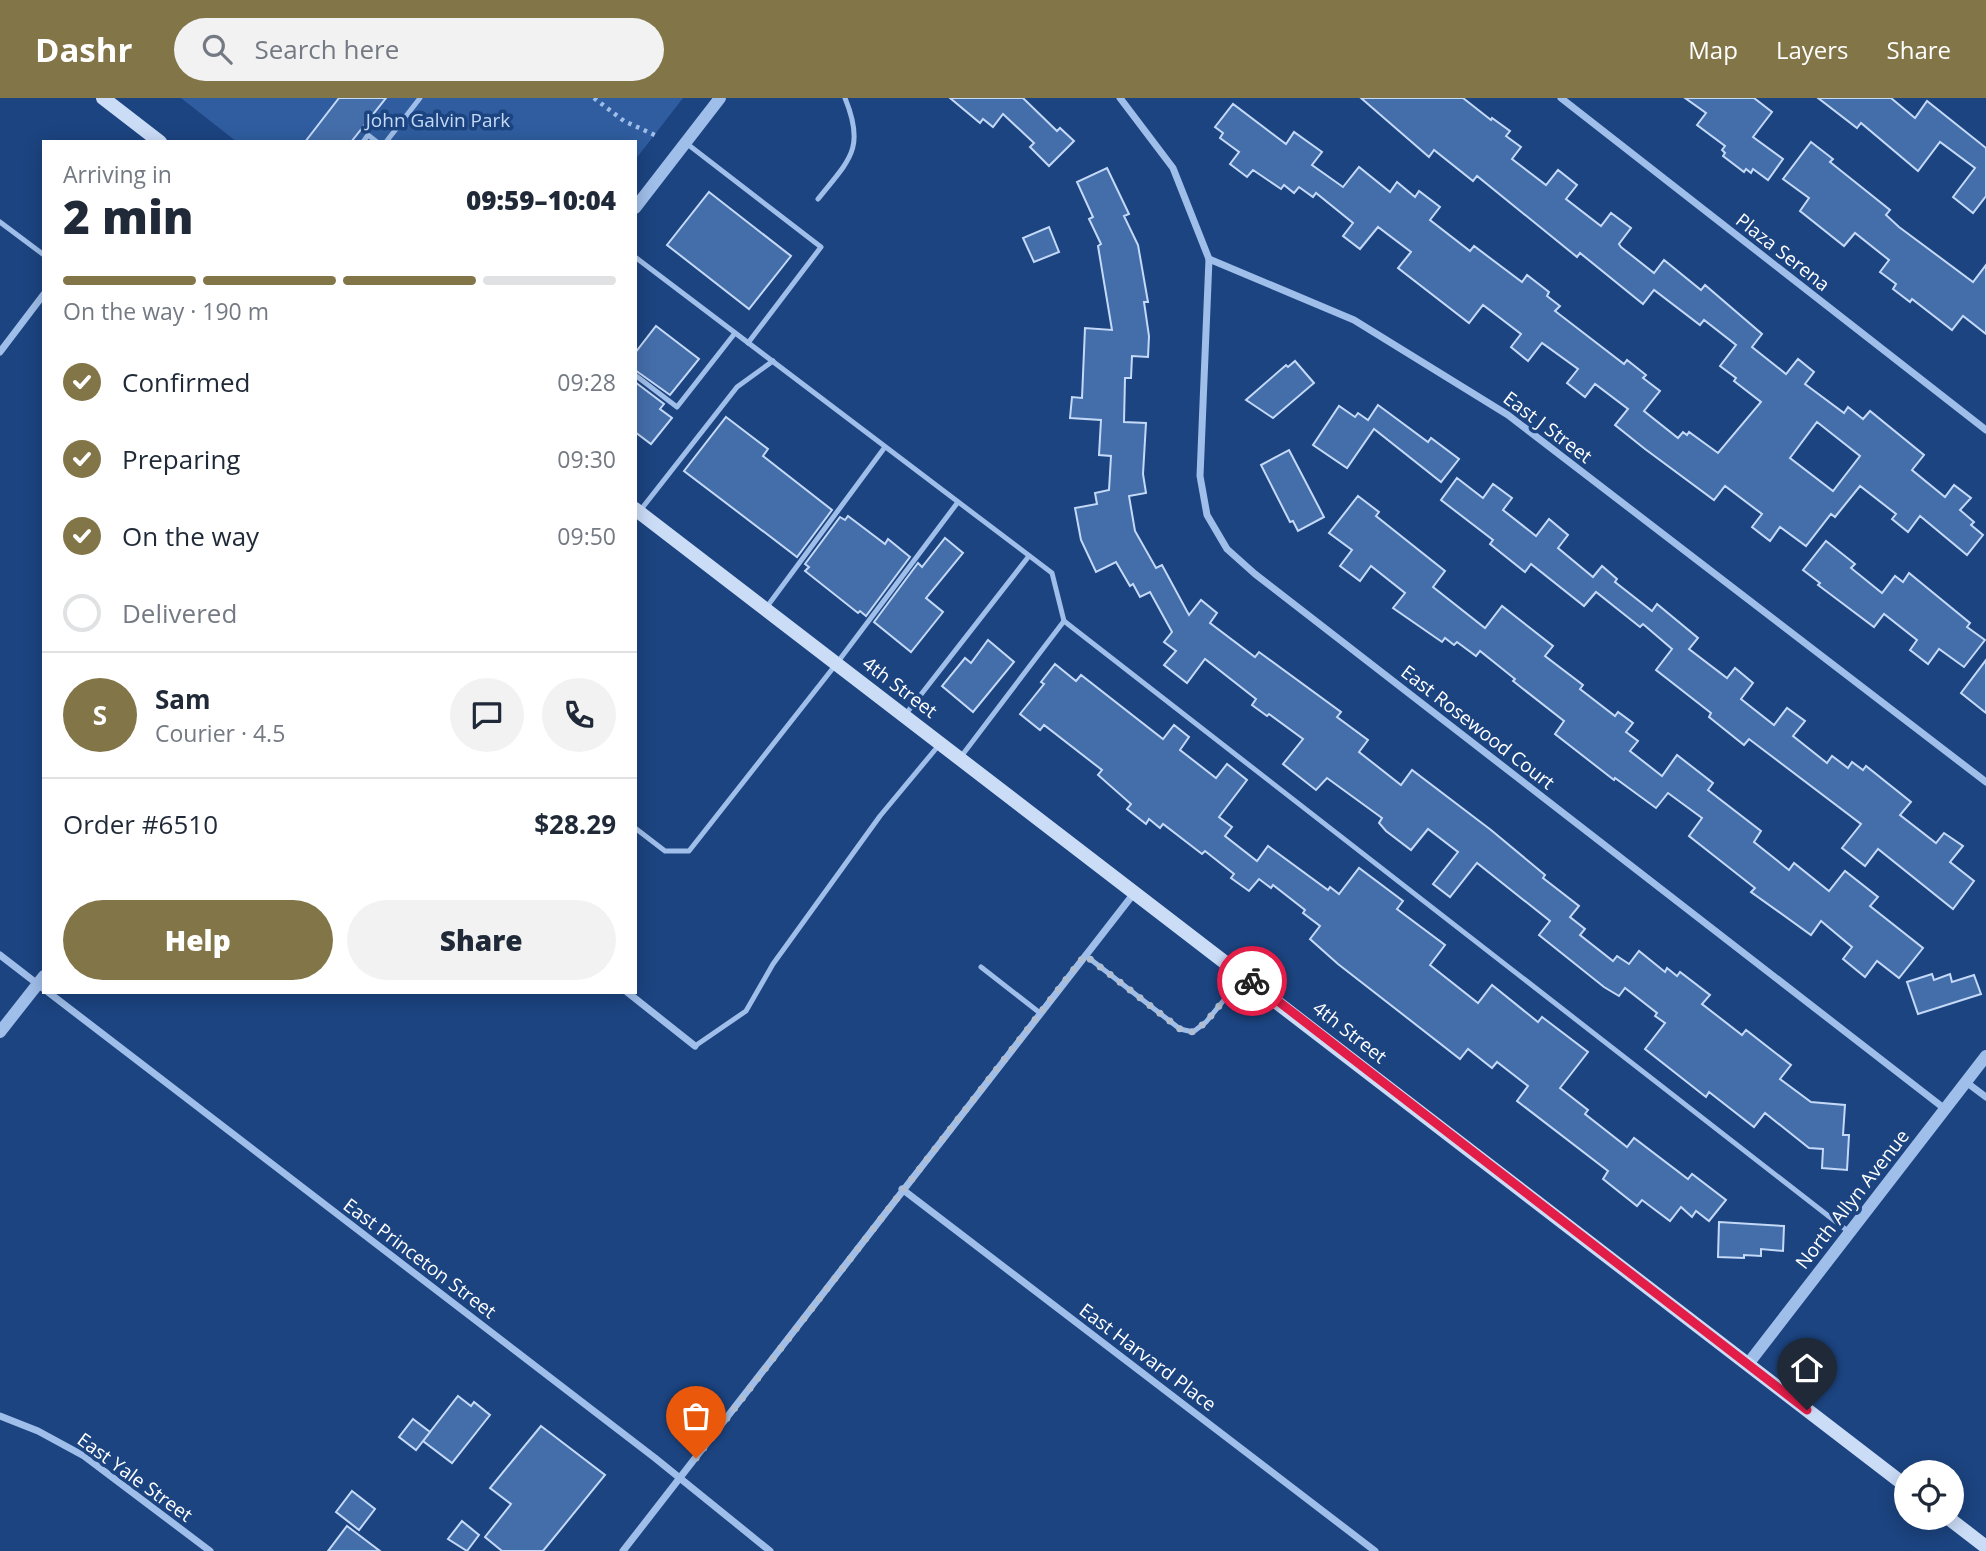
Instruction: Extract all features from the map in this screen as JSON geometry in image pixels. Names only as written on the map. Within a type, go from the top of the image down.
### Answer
[{"type":"main road","points":[[103,98],[157,140]]},
{"type":"main road","name":"4th Street","points":[[637,510],[1894,1477]]},
{"type":"main road","points":[[1964,1530],[1986,1547]]},
{"type":"street","points":[[637,205],[720,98]]},
{"type":"street","points":[[1120,98],[1174,168],[1209,259]]},
{"type":"street","name":"Plaza Serena","points":[[1561,98],[1986,430]]},
{"type":"street","name":"East J Street","points":[[1209,259],[1354,320],[1508,415],[1986,782]]},
{"type":"street","name":"East Rosewood Court","points":[[1209,259],[1200,476],[1207,515],[1227,549],[1255,574],[1945,1109]]},
{"type":"street","points":[[0,352],[42,297]]},
{"type":"street","points":[[623,1551],[1135,891]]},
{"type":"street","name":"East Princeton Street","points":[[0,955],[42,984]]},
{"type":"street","points":[[0,1032],[42,986]]},
{"type":"street","name":"East Princeton Street","points":[[55,994],[680,1478],[770,1551]]},
{"type":"street","points":[[630,994],[695,1046]]},
{"type":"street","name":"North Allyn Avenue","points":[[1748,1364],[1986,1056]]},
{"type":"street","points":[[1966,1082],[1986,1097]]},
{"type":"street","name":"East Harvard Place","points":[[902,1189],[1375,1551]]},
{"type":"street","name":"East Yale Street","points":[[0,1416],[38,1431],[84,1455],[210,1551]]},
{"type":"lane","points":[[388,140],[420,98]]},
{"type":"lane","points":[[818,199],[853,153],[855,136],[845,98]]},
{"type":"lane","points":[[686,142],[821,247],[748,343]]},
{"type":"lane","points":[[0,222],[42,254]]},
{"type":"lane","points":[[637,259],[1052,573],[1065,621],[1850,1232]]},
{"type":"lane","points":[[637,377],[677,407],[735,333]]},
{"type":"lane","points":[[637,510],[737,387],[773,361]]},
{"type":"lane","points":[[766,608],[885,447]]},
{"type":"lane","points":[[637,830],[665,851],[689,851],[837,663],[958,502]]},
{"type":"lane","points":[[905,715],[1029,556]]},
{"type":"lane","points":[[960,758],[1065,621]]},
{"type":"lane","points":[[695,1046],[746,1011],[773,964],[880,816],[941,743]]},
{"type":"lane","points":[[1085,955],[1180,1029],[1193,1032],[1206,1022],[1244,975]]},
{"type":"lane","points":[[981,967],[1040,1013]]},
{"type":"path","points":[[594,98],[625,121],[657,136]]},
{"type":"green space","name":"John Galvin Park","points":[[181,98],[683,98],[637,157],[637,140],[234,140]]},
{"type":"building","points":[[339,98],[386,98],[353,140],[307,140]]},
{"type":"building","points":[[950,98],[1023,98],[1057,131],[1060,128],[1074,141],[1049,166],[1030,147],[1034,143],[1003,114],[993,127],[983,119],[980,123]]},
{"type":"building","points":[[1361,98],[1463,98],[1491,120],[1492,118],[1510,131],[1506,136],[1521,147],[1512,159],[1546,185],[1558,170],[1577,185],[1566,199],[1601,226],[1611,213],[1631,228],[1619,244],[1654,273],[1664,260],[1701,290],[1705,285],[1762,334],[1752,347],[1786,374],[1798,359],[1814,372],[1805,384],[1844,413],[1848,407],[1863,419],[1870,411],[1924,455],[1912,470],[1945,497],[1954,485],[1971,498],[1960,510],[1974,522],[1971,525],[1983,535],[1967,555],[1920,516],[1908,532],[1892,519],[1896,514],[1860,486],[1835,517],[1831,514],[1806,546],[1780,527],[1770,541],[1752,527],[1762,514],[1725,486],[1714,500],[1615,425],[1628,409],[1595,384],[1585,397],[1567,383],[1578,369],[1542,343],[1528,361],[1511,347],[1521,334],[1483,305],[1469,323],[1398,268],[1411,252],[1378,227],[1360,249],[1343,236],[1353,223],[1316,193],[1313,197],[1299,187],[1294,193],[1284,185],[1281,189],[1253,170],[1247,177],[1230,164],[1239,152],[1220,138],[1223,133],[1215,127],[1233,104],[1286,144],[1294,132],[1322,152],[1312,165],[1343,187],[1359,167],[1390,192],[1397,182],[1415,197],[1419,191],[1440,207],[1430,220],[1470,251],[1474,246],[1522,282],[1527,275],[1549,292],[1547,296],[1560,306],[1555,311],[1624,364],[1627,360],[1646,375],[1643,378],[1660,391],[1644,411],[1678,438],[1683,432],[1687,435],[1689,432],[1718,453],[1761,402],[1720,366],[1736,345],[1704,320],[1700,325],[1654,290],[1643,304],[1580,253],[1577,257],[1477,176],[1473,181],[1434,150],[1429,157]],"holes":[[[1817,422],[1860,456],[1833,491],[1790,458]]]},
{"type":"building","points":[[1685,98],[1754,98],[1772,112],[1753,137],[1783,159],[1768,180],[1753,169],[1751,173],[1746,169],[1744,172],[1723,156],[1725,153],[1722,150],[1725,146],[1697,125],[1706,113]]},
{"type":"building","points":[[1818,98],[1891,98],[1915,118],[1927,101],[1986,148],[1986,196],[1973,213],[1953,197],[1975,168],[1940,142],[1918,171],[1861,123],[1857,128]]},
{"type":"building","points":[[1811,142],[1833,159],[1830,162],[1890,210],[1886,215],[1899,227],[1973,282],[1986,265],[1986,334],[1963,316],[1952,330],[1912,299],[1910,302],[1893,289],[1896,284],[1880,272],[1889,260],[1855,233],[1844,246],[1800,211],[1809,198],[1783,179]]},
{"type":"building","points":[[1107,168],[1129,214],[1124,216],[1138,245],[1148,302],[1144,302],[1149,336],[1148,357],[1132,356],[1131,378],[1125,378],[1124,422],[1146,423],[1143,474],[1146,493],[1129,496],[1135,531],[1156,568],[1162,565],[1189,615],[1201,600],[1217,613],[1210,623],[1255,657],[1259,652],[1341,712],[1337,717],[1368,740],[1359,752],[1401,785],[1412,770],[1491,830],[1545,875],[1543,878],[1579,906],[1570,917],[1585,929],[1580,935],[1613,961],[1617,956],[1629,964],[1639,951],[1665,972],[1667,968],[1677,976],[1680,972],[1710,995],[1702,1004],[1742,1035],[1746,1030],[1791,1065],[1780,1079],[1811,1102],[1845,1105],[1843,1135],[1849,1135],[1847,1170],[1822,1168],[1823,1149],[1809,1148],[1765,1113],[1754,1127],[1709,1092],[1706,1097],[1645,1049],[1665,1023],[1655,1016],[1657,1013],[1625,988],[1619,996],[1604,987],[1539,935],[1550,921],[1477,863],[1450,897],[1433,884],[1458,852],[1428,829],[1411,850],[1386,831],[1379,823],[1382,818],[1327,778],[1316,790],[1283,764],[1303,739],[1252,705],[1256,699],[1205,659],[1187,683],[1164,665],[1176,651],[1164,642],[1172,632],[1150,592],[1140,597],[1116,562],[1096,572],[1081,540],[1075,508],[1097,504],[1095,493],[1109,490],[1111,456],[1099,455],[1101,420],[1070,418],[1072,397],[1082,398],[1085,328],[1112,330],[1098,246],[1101,244],[1089,219],[1093,217],[1077,182]]},
{"type":"building","points":[[709,192],[791,256],[749,309],[667,245]]},
{"type":"building","points":[[1049,227],[1059,252],[1034,262],[1023,238]]},
{"type":"building","points":[[656,326],[699,359],[670,395],[637,371],[637,350]]},
{"type":"building","points":[[1295,361],[1314,383],[1273,418],[1246,400],[1286,365],[1288,367]]},
{"type":"building","points":[[637,384],[664,404],[660,409],[672,418],[651,444],[637,434]]},
{"type":"building","points":[[1378,405],[1428,442],[1431,438],[1459,459],[1441,482],[1374,429],[1347,468],[1313,445],[1339,406],[1355,417],[1358,413],[1368,420]]},
{"type":"building","points":[[726,417],[768,449],[763,456],[832,510],[797,557],[684,471]]},
{"type":"building","points":[[1289,450],[1324,517],[1298,531],[1293,521],[1290,522],[1261,465]]},
{"type":"building","points":[[1457,478],[1483,498],[1493,484],[1512,498],[1503,510],[1536,536],[1549,519],[1568,535],[1558,548],[1593,577],[1602,566],[1617,579],[1615,582],[1652,611],[1657,604],[1698,638],[1689,649],[1727,678],[1735,668],[1753,683],[1741,699],[1774,725],[1787,708],[1805,721],[1793,736],[1827,763],[1832,756],[1848,768],[1852,762],[1863,770],[1866,766],[1911,802],[1900,815],[1936,843],[1944,833],[1963,846],[1950,862],[1974,881],[1953,909],[1878,849],[1865,866],[1842,848],[1861,824],[1749,739],[1744,745],[1709,717],[1711,713],[1656,670],[1672,649],[1643,624],[1640,627],[1596,592],[1584,606],[1531,564],[1525,572],[1490,544],[1493,540],[1441,500]]},
{"type":"building","points":[[1358,496],[1379,512],[1376,516],[1445,571],[1433,587],[1485,628],[1502,606],[1553,646],[1545,656],[1583,685],[1580,689],[1615,716],[1618,712],[1633,723],[1626,732],[1638,741],[1630,751],[1662,776],[1677,755],[1713,783],[1708,790],[1761,831],[1754,842],[1789,870],[1794,863],[1829,891],[1845,871],[1878,897],[1870,906],[1923,948],[1899,978],[1877,961],[1865,977],[1843,959],[1852,947],[1821,921],[1811,935],[1751,892],[1755,888],[1689,836],[1702,818],[1668,793],[1656,808],[1615,778],[1614,780],[1555,734],[1564,721],[1480,651],[1476,656],[1457,642],[1454,645],[1445,638],[1442,642],[1393,608],[1405,593],[1371,566],[1360,581],[1340,566],[1352,550],[1329,533]]},
{"type":"building","points":[[848,516],[885,544],[888,539],[910,557],[866,616],[860,611],[858,613],[805,571],[809,567],[805,564],[840,517],[845,520]]},
{"type":"building","points":[[945,538],[963,553],[926,598],[943,612],[911,652],[874,622],[918,563],[922,567]]},
{"type":"building","points":[[1826,541],[1855,564],[1851,568],[1882,593],[1895,576],[1903,582],[1909,573],[1970,623],[1967,627],[1985,640],[1964,667],[1939,649],[1928,664],[1910,650],[1917,640],[1884,614],[1874,627],[1818,585],[1820,583],[1803,570]]},
{"type":"building","points":[[988,640],[1014,662],[973,712],[942,686],[965,658],[971,663]]},
{"type":"building","points":[[1986,660],[1986,713],[1961,693]]},
{"type":"building","points":[[1055,664],[1076,681],[1081,675],[1163,739],[1174,725],[1189,737],[1180,750],[1216,778],[1227,764],[1247,780],[1219,817],[1232,827],[1225,836],[1257,861],[1268,846],[1328,890],[1330,887],[1339,894],[1359,868],[1403,901],[1397,909],[1445,945],[1430,965],[1478,1003],[1492,985],[1538,1022],[1542,1017],[1588,1052],[1560,1088],[1588,1110],[1585,1114],[1627,1147],[1634,1138],[1688,1179],[1692,1174],[1726,1200],[1709,1221],[1696,1211],[1692,1217],[1681,1207],[1670,1221],[1642,1200],[1637,1206],[1603,1179],[1608,1171],[1517,1101],[1528,1086],[1497,1062],[1492,1068],[1468,1049],[1460,1059],[1338,964],[1310,939],[1320,926],[1303,913],[1305,910],[1273,885],[1271,888],[1259,879],[1249,891],[1231,878],[1234,874],[1205,851],[1202,854],[1163,824],[1160,828],[1149,819],[1146,824],[1127,809],[1131,804],[1098,775],[1102,770],[1044,725],[1040,730],[1020,714],[1044,684],[1041,682]]},
{"type":"building","points":[[1932,974],[1934,980],[1950,974],[1952,982],[1974,975],[1981,994],[1918,1014],[1907,982]]},
{"type":"building","points":[[1719,1222],[1784,1226],[1783,1251],[1761,1249],[1761,1256],[1718,1257]]},
{"type":"building","points":[[458,1396],[471,1406],[474,1402],[490,1415],[452,1463],[423,1441]]},
{"type":"building","points":[[413,1419],[430,1432],[416,1450],[399,1437]]},
{"type":"building","points":[[541,1426],[605,1475],[543,1551],[502,1551],[485,1537],[511,1504],[490,1488]]},
{"type":"building","points":[[352,1491],[375,1509],[359,1530],[336,1512]]},
{"type":"building","points":[[462,1521],[479,1535],[467,1551],[448,1539]]},
{"type":"building","points":[[347,1526],[380,1551],[328,1551]]},
{"type":"way so far","points":[[696,1458],[1085,955],[1180,1029],[1193,1032],[1206,1022],[1244,975],[1252,981]]},
{"type":"route","points":[[1252,981],[1807,1410]]}]
